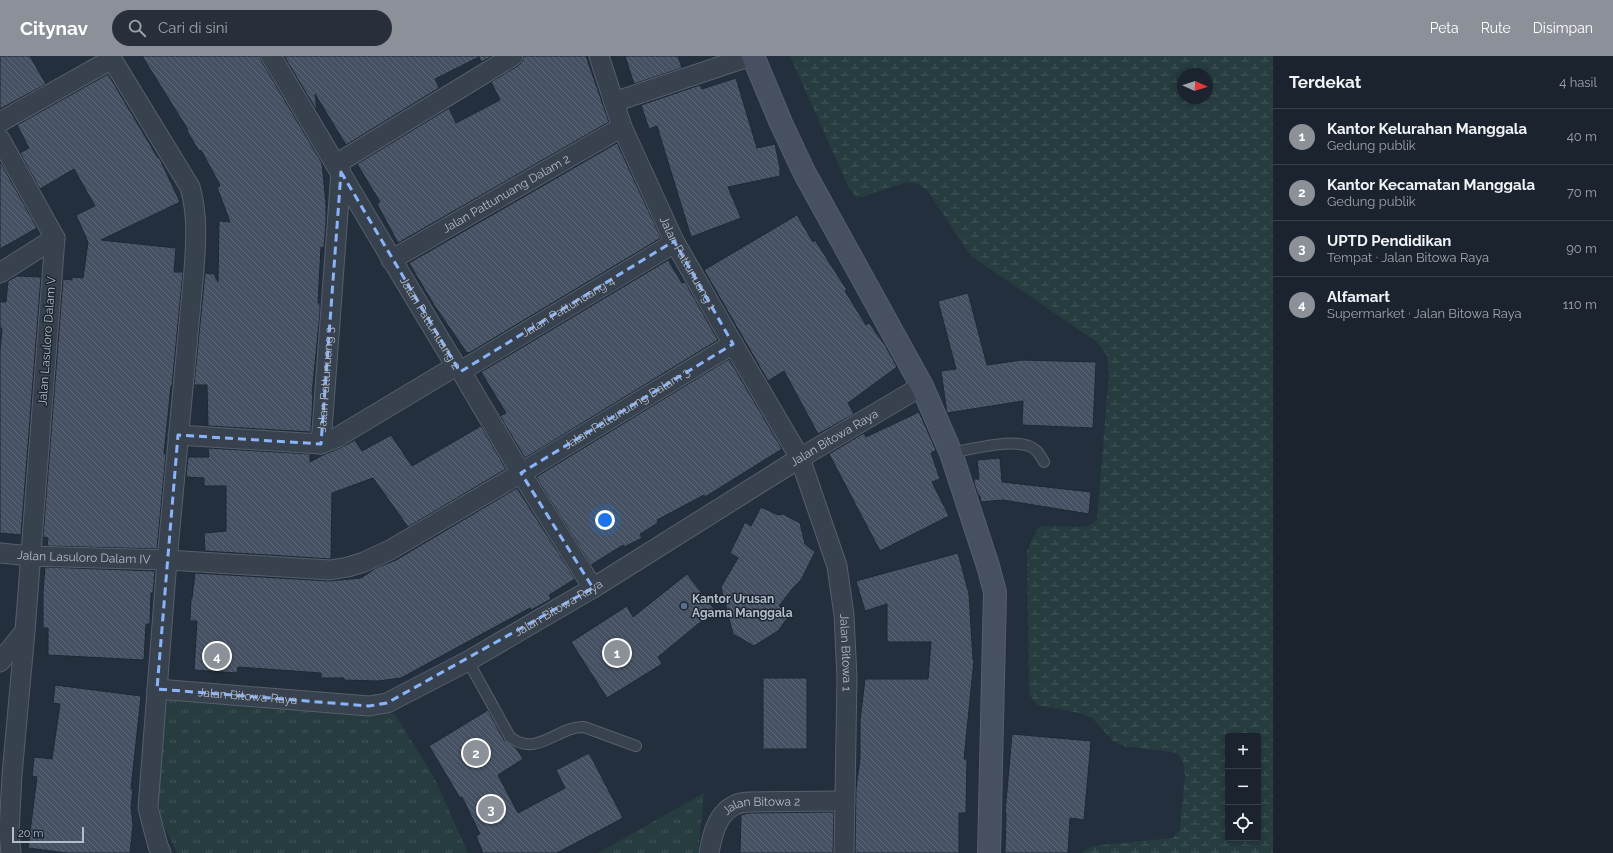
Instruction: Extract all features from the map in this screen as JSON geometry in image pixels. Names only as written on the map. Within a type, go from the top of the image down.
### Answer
[{"type":"street","name":"Jalan Pattunuang 2","points":[[270,56],[339,168],[391,260],[593,588]]},
{"type":"street","points":[[339,168],[513,56]]},
{"type":"street","name":"Jalan Pattunuang 1","points":[[599,56],[622,127],[674,241],[800,458]]},
{"type":"street","points":[[614,102],[752,56],[804,172],[922,386],[951,453],[995,592],[989,853]]},
{"type":"street","points":[[0,122],[111,58],[190,187],[194,201],[197,222],[194,270],[167,560],[148,808],[161,853]]},
{"type":"street","name":"Jalan Pattunuang Dalam 2","points":[[391,260],[622,127]]},
{"type":"street","points":[[0,139],[55,238],[0,273]]},
{"type":"street","name":"Jalan Pattunuang 3","points":[[178,435],[321,444],[339,168]]},
{"type":"street","name":"Jalan Lasuloro Dalam V","points":[[11,853],[9,832],[12,775],[25,631],[55,238]]},
{"type":"street","name":"Jalan Pattunuang 4","points":[[321,444],[336,438],[459,369],[666,248],[674,241]]},
{"type":"street","name":"Jalan Pattunuang Dalam 3","points":[[167,560],[330,570],[348,567],[364,562],[390,550],[521,473],[733,344]]},
{"type":"street","name":"Jalan Bitowa Raya","points":[[157,689],[369,706],[387,703],[468,661],[593,588],[800,458],[922,386]]},
{"type":"street","name":"Jalan Bitowa 1","points":[[800,458],[837,566],[844,614],[847,678],[844,853]]},
{"type":"street","name":"Jalan Lasuloro Dalam IV","points":[[0,553],[30,556],[167,560]]},
{"type":"street","points":[[0,662],[25,631]]},
{"type":"street","name":"Jalan Bitowa 2","points":[[709,853],[713,832],[727,810],[735,804],[750,802],[845,801]]},
{"type":"lane","points":[[951,453],[990,446],[1019,444],[1029,446],[1039,452],[1044,462]]},
{"type":"lane","points":[[468,661],[510,737],[514,740],[527,744],[537,744],[576,726],[584,727],[636,746]]},
{"type":"highlighted area","points":[[341,172],[460,372],[674,241],[733,344],[521,473],[593,588],[387,703],[369,706],[157,689],[178,435],[321,444]]},
{"type":"green space","points":[[790,56],[1273,56],[1273,853],[1081,853],[1092,846],[1173,838],[1180,830],[1185,775],[1183,762],[1178,753],[1123,746],[1113,741],[1092,718],[1080,713],[1037,705],[1029,694],[1027,551],[1040,526],[1082,527],[1089,526],[1097,520],[1109,373],[1107,356],[1098,343],[971,256],[927,190],[916,183],[904,183],[862,197],[856,197],[849,188]]},
{"type":"green space","points":[[166,700],[340,712],[376,716],[394,713],[434,777],[468,853],[177,853],[160,817],[159,795]]},
{"type":"green space","points":[[704,793],[698,853],[598,853]]},
{"type":"building","points":[[0,56],[30,56],[46,84],[0,109]]},
{"type":"building","points":[[142,56],[260,56],[262,62],[322,163],[326,221],[324,248],[321,247],[318,303],[320,303],[320,313],[312,394],[311,432],[208,426],[207,385],[194,385],[205,273],[214,274],[218,282],[219,221],[230,222],[217,187],[220,186],[219,183],[201,150],[199,151],[187,131],[188,130]]},
{"type":"building","points":[[284,56],[492,56],[481,62],[479,57],[435,79],[439,88],[346,145],[315,94],[317,111]]},
{"type":"building","points":[[524,56],[586,56],[609,122],[398,243],[377,204],[380,202],[357,164],[449,108],[456,123],[500,100],[491,82],[519,65]]},
{"type":"building","points":[[625,56],[678,56],[682,68],[634,84]]},
{"type":"building","points":[[108,74],[158,158],[159,157],[180,202],[101,240],[176,248],[174,272],[183,272],[164,454],[166,454],[157,549],[47,546],[48,538],[43,537],[63,279],[72,280],[72,277],[83,278],[88,242],[76,215],[95,206],[74,169],[40,189],[20,153],[29,148],[17,125]]},
{"type":"building","points":[[736,78],[757,148],[775,144],[780,168],[780,176],[728,187],[741,218],[691,237],[657,126],[649,129],[641,105],[700,85],[702,89]]},
{"type":"building","points":[[617,143],[661,238],[467,353],[434,305],[409,263]]},
{"type":"building","points":[[1,163],[37,228],[0,249],[0,164]]},
{"type":"building","points":[[797,215],[813,242],[815,240],[847,290],[845,291],[866,325],[869,323],[885,345],[897,367],[848,403],[854,414],[818,434],[784,371],[768,381],[704,270]]},
{"type":"building","points":[[668,260],[682,283],[685,282],[718,340],[525,458],[500,416],[506,413],[481,372]]},
{"type":"building","points":[[17,276],[41,277],[21,535],[0,533],[0,351],[2,328],[0,328],[0,302],[6,302],[8,281]]},
{"type":"building","points":[[968,293],[987,365],[1022,360],[1096,362],[1093,428],[1022,425],[1023,401],[947,413],[941,371],[956,369],[938,301]]},
{"type":"building","points":[[729,359],[782,449],[705,497],[704,495],[657,520],[658,523],[640,534],[642,538],[624,547],[623,545],[591,565],[536,477]]},
{"type":"building","points":[[919,412],[936,450],[931,453],[940,479],[932,482],[949,516],[880,551],[829,454],[864,433],[866,437]]},
{"type":"building","points":[[481,426],[506,469],[408,527],[373,478],[332,493],[331,559],[205,551],[204,533],[226,531],[226,486],[204,486],[204,478],[186,477],[188,457],[209,457],[208,448],[310,454],[310,462],[355,440],[362,451],[391,435],[412,466]]},
{"type":"building","points":[[1000,458],[1002,482],[1091,492],[1089,514],[1003,500],[981,502],[974,483],[974,479],[979,479],[977,460]]},
{"type":"building","points":[[517,488],[575,579],[549,595],[551,599],[531,610],[530,608],[401,678],[378,681],[344,680],[344,678],[321,678],[321,673],[238,667],[237,673],[194,670],[197,621],[190,621],[191,598],[195,573],[329,581],[361,578],[376,568],[396,560]]},
{"type":"building","points":[[761,507],[778,515],[783,514],[800,523],[805,544],[815,552],[801,580],[779,606],[789,616],[778,631],[754,646],[733,634],[721,587],[738,558],[730,553],[745,522],[751,526]]},
{"type":"building","points":[[958,553],[969,594],[974,660],[964,759],[967,759],[966,813],[959,813],[959,853],[855,853],[856,789],[860,758],[860,721],[865,679],[928,679],[931,642],[887,642],[887,604],[865,611],[856,581]]},
{"type":"building","points":[[45,567],[155,571],[153,593],[151,593],[150,624],[146,624],[144,660],[48,655],[48,628],[43,628]]},
{"type":"building","points":[[687,574],[715,610],[658,657],[662,664],[607,698],[571,642],[627,606],[633,617]]},
{"type":"building","points":[[763,678],[807,678],[807,749],[763,749]]},
{"type":"building","points":[[55,685],[141,696],[131,789],[133,789],[131,807],[133,825],[130,853],[67,853],[28,848],[37,777],[32,776],[34,757],[52,759],[60,704],[53,703]]},
{"type":"building","points":[[488,710],[504,740],[516,748],[523,759],[498,775],[518,813],[565,788],[556,770],[589,753],[623,818],[557,853],[483,853],[476,836],[480,834],[462,797],[460,798],[429,746]]},
{"type":"building","points":[[1012,734],[1091,741],[1084,820],[1070,818],[1068,853],[1005,853],[1005,813]]},
{"type":"building","points":[[834,812],[833,853],[740,853],[741,815],[749,813]]},
{"type":"place","name":"Kantor Urusan Agama Manggala","points":[[684,606]]},
{"type":"place","name":"Kantor Kelurahan Manggala","points":[[617,653]]},
{"type":"place","name":"Alfamart","points":[[217,656]]},
{"type":"place","name":"Kantor Kecamatan Manggala","points":[[476,753]]},
{"type":"place","name":"UPTD Pendidikan","points":[[491,809]]}]
